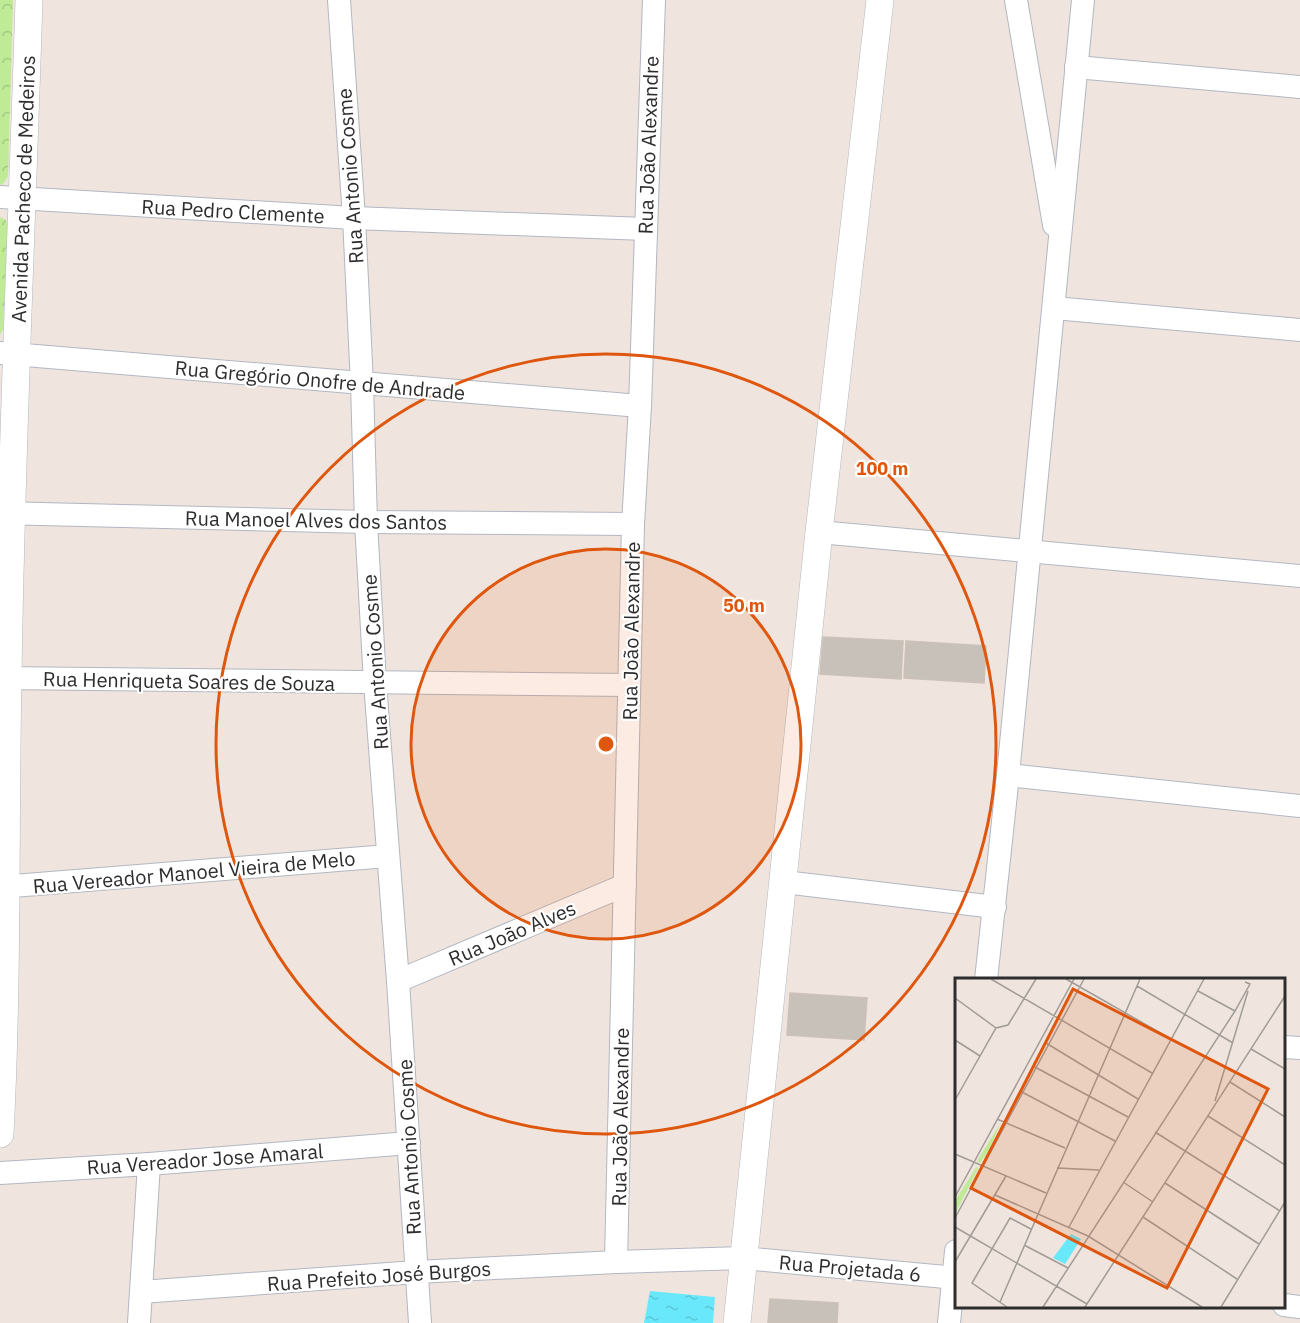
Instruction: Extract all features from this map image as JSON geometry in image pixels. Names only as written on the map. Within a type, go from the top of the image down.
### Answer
[{"type":"street","name":"Avenida Pacheco de Medeiros","points":[[0,1134],[3,1076],[4,678],[11,198],[29,0]]},
{"type":"street","name":"Rua Antonio Cosme","points":[[339,0],[354,218],[375,683],[398,981],[420,1323]]},
{"type":"street","name":"Rua João Alexandre","points":[[616,1262],[633,524],[640,406],[654,0]]},
{"type":"street","points":[[737,1323],[819,532],[880,0]]},
{"type":"street","points":[[1016,0],[1059,256]]},
{"type":"street","points":[[986,978],[1083,0]]},
{"type":"street","points":[[1076,67],[1300,87]]},
{"type":"street","name":"Rua Pedro Clemente","points":[[11,198],[354,218],[645,229]]},
{"type":"street","points":[[1054,308],[1300,330]]},
{"type":"street","name":"Rua Gregório Onofre de Andrade","points":[[8,354],[640,406]]},
{"type":"street","name":"Rua Manoel Alves dos Santos","points":[[6,513],[366,522],[633,524]]},
{"type":"street","points":[[819,532],[1300,576]]},
{"type":"street","name":"Rua Henriqueta Soares de Souza","points":[[4,678],[629,685]]},
{"type":"street","points":[[1008,775],[1300,806]]},
{"type":"street","name":"Rua Vereador Manoel Vieira de Melo","points":[[3,887],[388,856]]},
{"type":"street","points":[[784,882],[995,907]]},
{"type":"street","name":"Rua João Alves","points":[[398,981],[625,885]]},
{"type":"street","points":[[1285,1047],[1300,1048]]},
{"type":"street","name":"Rua Vereador Jose Amaral","points":[[0,1173],[149,1164],[409,1143]]},
{"type":"street","points":[[139,1323],[149,1164]]},
{"type":"street","name":"Rua Projetada 6","points":[[616,1262],[743,1258],[955,1278]]},
{"type":"street","name":"Rua Prefeito José Burgos","points":[[141,1292],[416,1272],[616,1262]]},
{"type":"street","points":[[949,1323],[955,1278]]},
{"type":"street","points":[[1285,1305],[1300,1307]]},
{"type":"green space","points":[[0,0],[13,0],[8,176],[0,185]]},
{"type":"green space","points":[[0,217],[6,220],[8,227],[3,329],[0,335]]},
{"type":"water","points":[[650,1291],[715,1297],[713,1323],[644,1323]]},
{"type":"building","points":[[823,637],[903,641],[901,679],[820,674]]},
{"type":"building","points":[[906,641],[986,646],[984,683],[904,678]]},
{"type":"building","points":[[790,993],[867,998],[864,1040],[787,1035]]},
{"type":"building","points":[[770,1299],[838,1303],[837,1323],[768,1323]]}]
